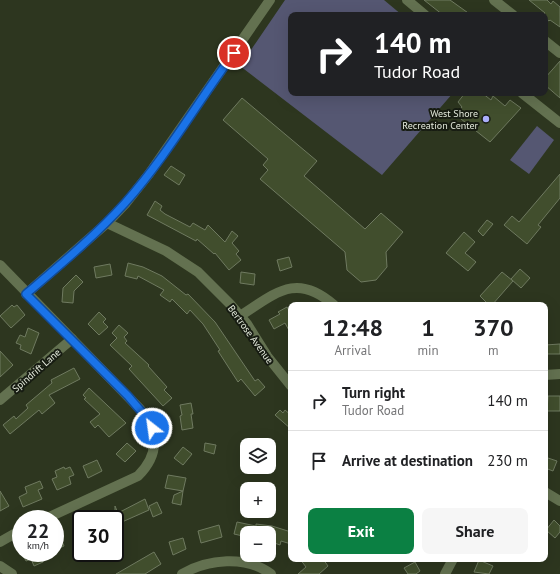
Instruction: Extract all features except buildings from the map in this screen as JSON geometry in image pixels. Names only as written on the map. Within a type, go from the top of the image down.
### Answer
[{"type":"street","points":[[26,294],[107,223],[148,174],[270,0]]},
{"type":"street","points":[[407,0],[421,12]]},
{"type":"street","points":[[494,0],[509,12]]},
{"type":"street","points":[[548,43],[560,53]]},
{"type":"street","points":[[526,96],[560,123]]},
{"type":"street","name":"Bertrose Avenue","points":[[107,223],[182,260],[214,287],[240,316],[267,356],[288,382]]},
{"type":"street","points":[[0,265],[26,294],[72,339],[146,417],[154,435],[154,448],[147,466],[138,476],[64,510]]},
{"type":"street","points":[[240,316],[282,291],[294,287],[311,289],[324,296],[331,302]]},
{"type":"street","name":"Spindrift Lane","points":[[0,400],[72,339]]},
{"type":"street","points":[[548,375],[560,374]]},
{"type":"street","points":[[548,494],[560,500]]},
{"type":"street","points":[[0,542],[12,535]]},
{"type":"street","points":[[182,574],[203,564],[228,561],[255,565],[271,574]]},
{"type":"street","points":[[445,574],[451,562]]},
{"type":"street","points":[[0,566],[12,574]]},
{"type":"shaded area","points":[[285,0],[384,0],[398,12],[288,12],[288,96],[450,96],[382,175],[240,66]]},
{"type":"shaded area","points":[[537,126],[554,140],[529,174],[510,160]]},
{"type":"place","name":"West Shore Recreation Center","points":[[486,119]]},
{"type":"route","points":[[152,428],[146,417],[128,396],[36,302],[26,294],[107,223],[126,202],[186,122],[206,91],[234,53]]}]
